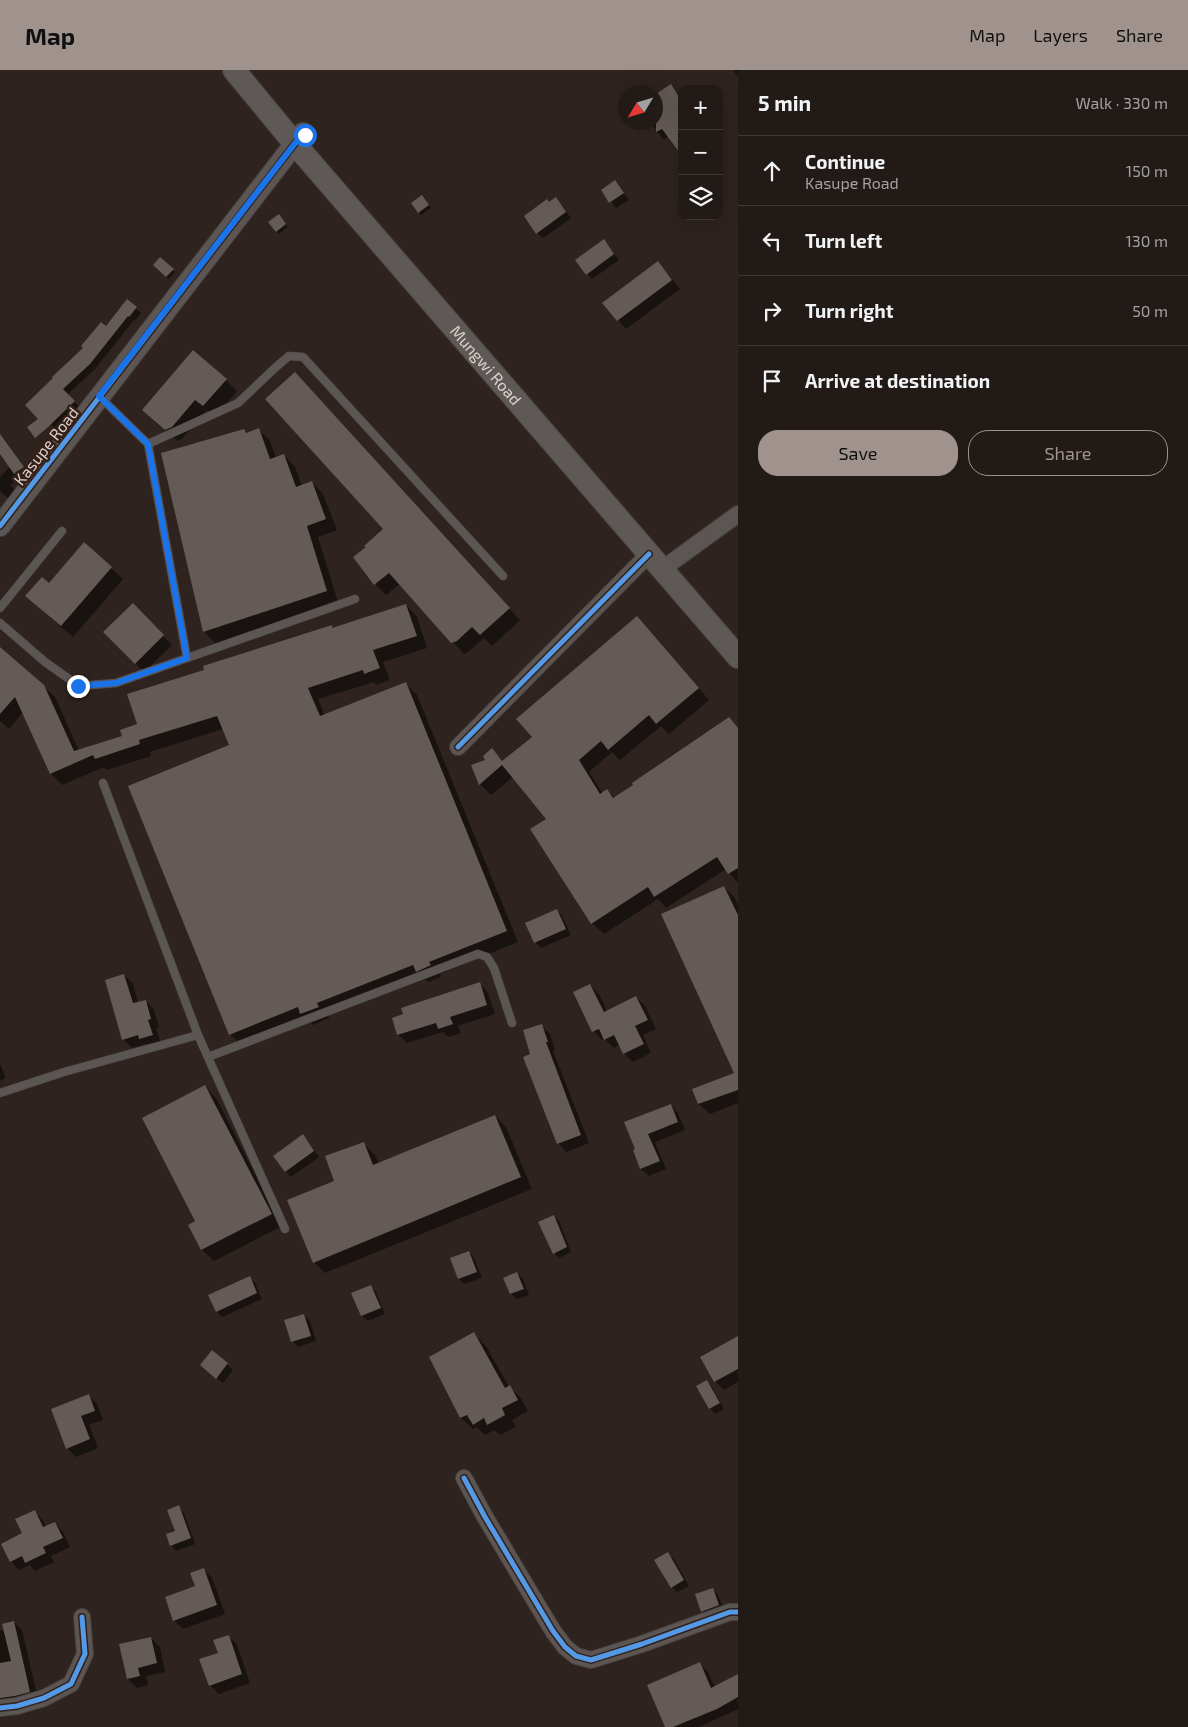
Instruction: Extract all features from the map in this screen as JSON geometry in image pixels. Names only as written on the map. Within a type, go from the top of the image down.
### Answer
[{"type":"main road","name":"Mungwi Road","points":[[234,70],[299,139],[672,562],[738,640]]},
{"type":"main road","name":"Mungwi Road","points":[[252,70],[299,139],[738,658]]},
{"type":"street","name":"Kasupe Road","points":[[0,526],[299,139]]},
{"type":"street","points":[[672,562],[738,514]]},
{"type":"street","points":[[458,747],[649,554]]},
{"type":"street","points":[[464,1478],[553,1631],[565,1647],[576,1656],[591,1660],[642,1644],[730,1612],[738,1612]]},
{"type":"street","points":[[0,1708],[17,1706],[44,1698],[71,1684],[85,1654],[82,1617]]},
{"type":"lane","points":[[148,444],[238,403],[289,356],[303,357],[503,576]]},
{"type":"lane","points":[[99,396],[148,444],[187,658]]},
{"type":"lane","points":[[0,608],[62,531]]},
{"type":"lane","points":[[0,623],[45,662],[78,686],[116,683],[356,599]]},
{"type":"lane","points":[[103,783],[198,1034],[285,1229]]},
{"type":"lane","points":[[208,1057],[478,954],[487,957],[494,968],[512,1023]]},
{"type":"lane","points":[[0,1093],[64,1072],[198,1034]]},
{"type":"building","points":[[671,84],[678,95],[678,151],[663,130],[663,89]]},
{"type":"building","points":[[615,180],[624,193],[609,203],[601,190]]},
{"type":"building","points":[[422,195],[429,205],[418,213],[411,203]]},
{"type":"building","points":[[556,197],[566,212],[536,234],[524,216],[547,199],[549,202]]},
{"type":"building","points":[[279,214],[286,224],[276,232],[268,222]]},
{"type":"building","points":[[604,239],[614,254],[586,275],[575,260]]},
{"type":"building","points":[[160,257],[174,269],[166,277],[153,265]]},
{"type":"building","points":[[658,261],[672,280],[617,321],[602,303]]},
{"type":"building","points":[[127,299],[137,307],[90,364],[63,389],[75,401],[35,438],[27,427],[38,419],[25,405],[83,348],[81,346],[101,322],[106,326]]},
{"type":"building","points":[[193,350],[227,379],[203,406],[195,400],[172,427],[165,430],[142,410]]},
{"type":"building","points":[[295,372],[510,608],[480,635],[472,627],[457,641],[451,643],[389,573],[374,585],[353,557],[366,547],[364,546],[383,529],[265,399]]},
{"type":"building","points":[[259,428],[270,459],[284,454],[296,487],[312,481],[326,519],[307,526],[327,591],[203,632],[161,453],[244,429],[246,433]]},
{"type":"building","points":[[0,434],[24,467],[14,474],[0,454]]},
{"type":"building","points":[[84,542],[112,567],[61,626],[25,596],[42,577],[49,583]]},
{"type":"building","points":[[133,603],[164,635],[135,664],[103,632]]},
{"type":"building","points":[[406,604],[417,636],[373,650],[380,668],[364,674],[363,670],[308,688],[320,716],[406,682],[507,931],[429,962],[431,965],[416,972],[413,965],[317,1003],[319,1007],[300,1014],[298,1007],[229,1035],[128,786],[229,745],[217,716],[139,740],[140,744],[95,759],[93,755],[50,774],[15,697],[0,714],[0,647],[44,685],[74,751],[122,736],[120,730],[137,724],[127,694],[204,670],[203,666],[332,625],[332,628]]},
{"type":"building","points":[[637,616],[699,688],[656,724],[649,715],[608,750],[601,741],[579,760],[600,794],[607,789],[613,798],[729,717],[738,728],[738,868],[728,874],[717,857],[654,897],[648,887],[591,924],[530,829],[546,819],[502,765],[479,785],[471,765],[485,760],[483,756],[492,748],[502,761],[532,737],[516,719]]},
{"type":"building","points":[[724,886],[738,915],[738,1090],[698,1104],[692,1089],[734,1073],[661,914]]},
{"type":"building","points":[[557,909],[566,929],[534,943],[525,923]]},
{"type":"building","points":[[124,974],[133,1003],[146,1000],[151,1019],[148,1020],[153,1035],[139,1039],[138,1035],[122,1040],[105,980]]},
{"type":"building","points":[[480,982],[487,1005],[450,1017],[453,1024],[438,1029],[436,1023],[397,1035],[392,1018],[403,1014],[401,1008]]},
{"type":"building","points":[[590,984],[604,1012],[636,996],[648,1020],[635,1026],[644,1044],[623,1054],[614,1035],[604,1040],[599,1029],[592,1032],[573,992]]},
{"type":"building","points":[[542,1024],[548,1042],[546,1042],[581,1135],[557,1144],[523,1057],[530,1054],[523,1030]]},
{"type":"building","points":[[205,1085],[272,1214],[201,1250],[188,1225],[195,1221],[142,1118]]},
{"type":"building","points":[[671,1104],[678,1122],[648,1134],[660,1161],[640,1169],[633,1150],[635,1149],[624,1122]]},
{"type":"building","points":[[495,1115],[521,1177],[313,1263],[287,1200],[334,1181],[325,1156],[364,1142],[373,1165]]},
{"type":"building","points":[[303,1134],[314,1151],[285,1172],[273,1156]]},
{"type":"building","points":[[554,1215],[567,1247],[553,1254],[538,1222]]},
{"type":"building","points":[[469,1251],[477,1272],[458,1279],[450,1258]]},
{"type":"building","points":[[517,1272],[524,1289],[510,1294],[503,1278]]},
{"type":"building","points":[[250,1276],[257,1293],[216,1312],[208,1295]]},
{"type":"building","points":[[371,1285],[381,1308],[361,1316],[351,1293]]},
{"type":"building","points":[[304,1314],[311,1336],[291,1342],[284,1320]]},
{"type":"building","points":[[474,1332],[505,1388],[510,1385],[518,1400],[502,1408],[505,1415],[487,1425],[484,1418],[473,1425],[467,1415],[460,1418],[429,1357]]},
{"type":"building","points":[[738,1336],[738,1369],[714,1382],[700,1357]]},
{"type":"building","points":[[212,1350],[228,1363],[216,1379],[200,1365]]},
{"type":"building","points":[[707,1380],[720,1403],[709,1409],[696,1386]]},
{"type":"building","points":[[89,1394],[95,1411],[81,1416],[90,1439],[66,1449],[51,1409]]},
{"type":"building","points":[[179,1505],[191,1538],[170,1546],[166,1534],[175,1531],[167,1510]]},
{"type":"building","points":[[35,1510],[43,1527],[55,1522],[63,1538],[43,1547],[46,1553],[25,1563],[22,1556],[10,1562],[1,1544],[22,1533],[15,1519]]},
{"type":"building","points":[[668,1552],[684,1580],[671,1588],[654,1560]]},
{"type":"building","points":[[204,1568],[217,1605],[173,1621],[165,1597],[195,1586],[190,1573]]},
{"type":"building","points":[[713,1588],[719,1605],[701,1612],[695,1594]]},
{"type":"building","points":[[14,1621],[30,1692],[0,1698],[0,1663],[11,1661],[2,1624]]},
{"type":"building","points":[[229,1635],[242,1674],[209,1686],[199,1659],[218,1653],[213,1640]]},
{"type":"building","points":[[151,1637],[157,1663],[138,1668],[140,1676],[127,1679],[119,1644]]},
{"type":"building","points":[[700,1662],[711,1688],[738,1674],[738,1697],[717,1709],[673,1727],[665,1727],[647,1685]]},
{"type":"cycle path","points":[[0,526],[303,133]]},
{"type":"cycle path","points":[[458,747],[649,554]]},
{"type":"cycle path","points":[[464,1478],[553,1631],[565,1647],[576,1656],[591,1660],[642,1644],[730,1612],[738,1612]]},
{"type":"cycle path","points":[[0,1708],[17,1706],[44,1698],[71,1684],[85,1654],[82,1617]]},
{"type":"route","points":[[78,686],[116,683],[187,658],[148,444],[99,396],[303,133],[305,135]]}]
